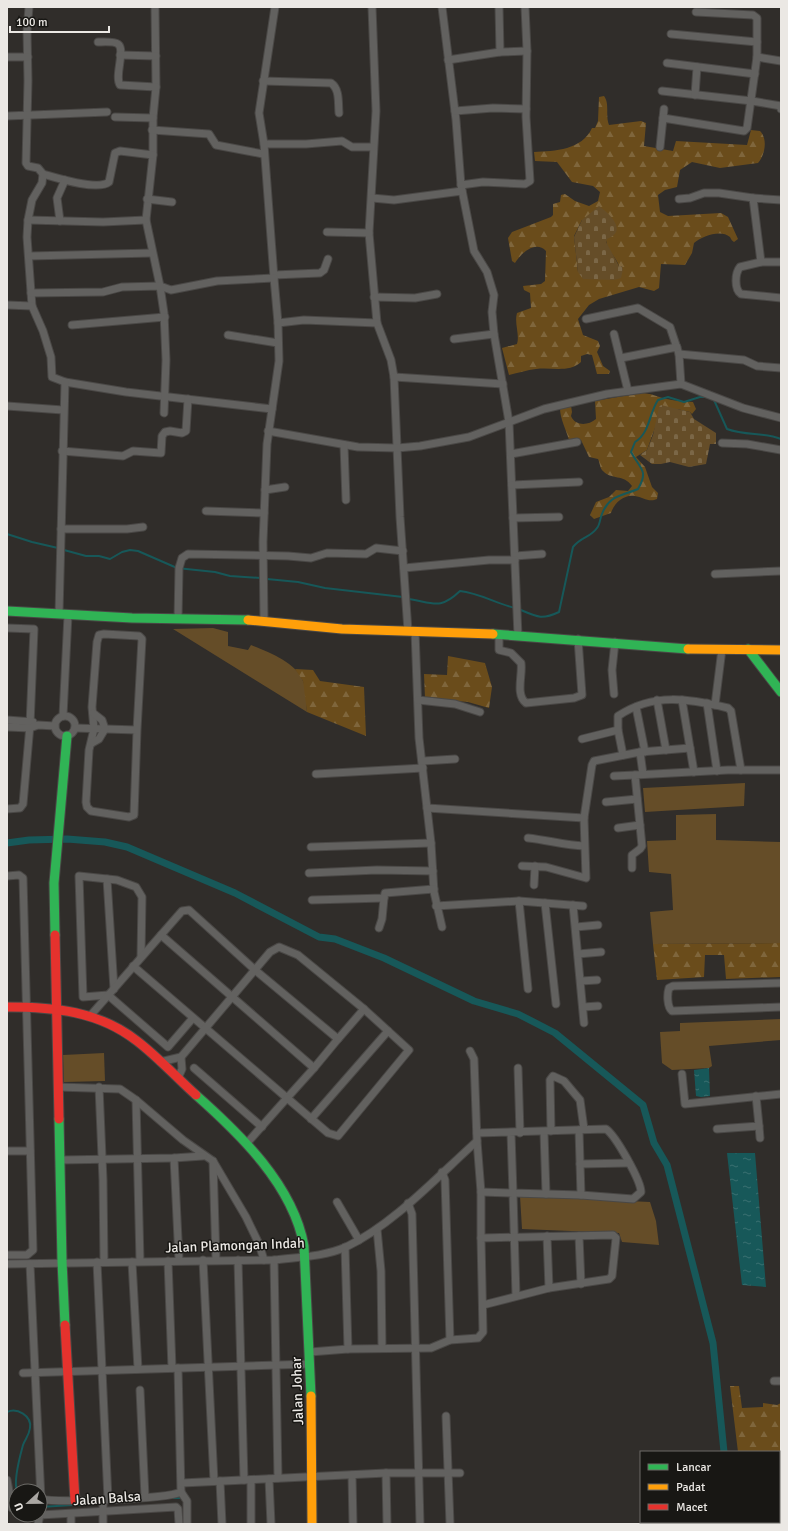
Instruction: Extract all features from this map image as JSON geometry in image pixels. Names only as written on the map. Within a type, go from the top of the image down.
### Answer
[{"type":"street","points":[[29,7],[27,31],[26,165],[38,168],[43,174],[65,180],[83,184],[104,185],[109,182],[115,153],[120,151],[153,155]]},
{"type":"street","points":[[155,7],[156,87],[152,130],[153,155],[147,199],[146,220],[165,317],[164,413]]},
{"type":"street","points":[[264,620],[263,557],[265,490],[268,430],[278,374],[278,323],[263,154],[264,144],[259,113],[275,7]]},
{"type":"street","points":[[372,7],[376,111],[372,147],[372,198],[369,233],[377,323],[391,360],[394,377],[404,568],[412,631],[418,700],[419,738],[431,843],[434,889],[436,906],[442,927]]},
{"type":"street","points":[[442,7],[455,111],[461,188],[474,251],[487,272],[494,295],[492,312],[494,334],[510,422],[518,636]]},
{"type":"street","points":[[499,7],[500,52]]},
{"type":"street","points":[[372,198],[394,200],[461,188],[483,182],[525,184],[530,181],[526,108],[527,51],[525,7]]},
{"type":"street","points":[[663,118],[744,131],[747,128],[757,57],[757,18],[755,16],[696,12]]},
{"type":"street","points":[[671,34],[757,42]]},
{"type":"street","points":[[98,42],[118,44],[120,55],[118,81],[120,85],[156,87]]},
{"type":"street","points":[[448,60],[500,52],[527,51]]},
{"type":"street","points":[[120,55],[156,56]]},
{"type":"street","points":[[7,57],[28,57]]},
{"type":"street","points":[[757,57],[781,61]]},
{"type":"street","points":[[667,63],[755,74]]},
{"type":"street","points":[[695,95],[696,67]]},
{"type":"street","points":[[263,81],[330,83],[336,90],[339,113]]},
{"type":"street","points":[[662,91],[752,101],[781,107],[781,103]]},
{"type":"street","points":[[455,111],[493,108],[526,108]]},
{"type":"street","points":[[660,147],[664,109]]},
{"type":"street","points":[[7,116],[107,112]]},
{"type":"street","points":[[116,117],[153,118]]},
{"type":"street","points":[[152,130],[209,134],[216,145],[263,154]]},
{"type":"street","points":[[264,144],[306,144],[342,141],[352,147],[372,147]]},
{"type":"street","points":[[43,174],[42,183],[32,200],[28,220],[27,237],[30,256],[32,306],[43,331],[51,357],[52,377],[65,382],[272,409]]},
{"type":"street","points":[[60,221],[57,198],[65,180]]},
{"type":"street","points":[[679,199],[690,198],[704,193],[719,193],[752,198],[781,200]]},
{"type":"street","points":[[752,198],[761,262]]},
{"type":"street","points":[[147,199],[172,202]]},
{"type":"street","points":[[28,220],[103,222],[146,220]]},
{"type":"street","points":[[327,232],[369,233]]},
{"type":"street","points":[[30,256],[152,253]]},
{"type":"street","points":[[31,293],[103,292],[122,287],[160,286],[171,290],[217,281],[320,273],[324,270],[328,259]]},
{"type":"street","points":[[781,262],[761,262],[741,266],[738,268],[736,287],[741,294],[781,298]]},
{"type":"street","points":[[374,297],[415,298],[437,294]]},
{"type":"street","points":[[7,305],[32,306]]},
{"type":"street","points":[[586,319],[641,309],[653,318],[669,325],[678,350],[681,384]]},
{"type":"street","points":[[72,325],[165,317]]},
{"type":"street","points":[[278,323],[304,320],[377,323]]},
{"type":"street","points":[[454,338],[494,334]]},
{"type":"street","points":[[614,334],[628,391]]},
{"type":"street","points":[[228,335],[278,343]]},
{"type":"street","points":[[621,358],[678,350],[744,360],[757,366],[781,368]]},
{"type":"street","points":[[394,377],[503,384]]},
{"type":"street","points":[[63,716],[64,615],[61,528],[63,410],[65,382]]},
{"type":"street","points":[[268,430],[344,445],[371,448],[420,446],[468,437],[544,409],[628,391],[681,384],[743,408],[781,418]]},
{"type":"street","points":[[62,451],[123,456],[133,451],[160,454],[162,451],[162,436],[164,432],[170,431],[182,434],[186,431],[188,399]]},
{"type":"street","points":[[7,406],[63,410]]},
{"type":"street","points":[[511,454],[577,442]]},
{"type":"street","points":[[722,443],[747,444],[781,450]]},
{"type":"street","points":[[344,445],[346,500]]},
{"type":"street","points":[[512,485],[579,482]]},
{"type":"street","points":[[265,490],[285,487]]},
{"type":"street","points":[[206,511],[264,513]]},
{"type":"street","points":[[513,518],[559,517]]},
{"type":"street","points":[[61,528],[127,529],[143,527]]},
{"type":"street","points":[[178,619],[179,568],[182,558],[192,554],[315,558],[327,553],[367,554],[376,548],[403,551]]},
{"type":"street","points":[[404,568],[515,558],[542,554]]},
{"type":"street","points":[[715,574],[781,570]]},
{"type":"street","points":[[7,611],[64,615],[178,619],[264,620],[342,629],[499,634],[615,642],[679,649],[781,650]]},
{"type":"street","points":[[7,628],[34,629],[30,725],[23,804],[20,808],[7,809]]},
{"type":"street","points":[[104,634],[140,637],[143,647],[137,730],[134,813],[131,818],[91,811],[87,807],[89,750],[92,743],[94,729],[93,713],[98,636],[104,634]]},
{"type":"street","points":[[499,634],[499,650],[511,653],[521,663],[520,690],[523,701],[526,703],[549,701],[582,695],[578,639]]},
{"type":"street","points":[[614,694],[612,670],[615,642]]},
{"type":"street","points":[[717,770],[711,704],[722,649]]},
{"type":"street","points":[[748,649],[781,692]]},
{"type":"street","points":[[623,755],[618,730],[618,716],[636,707],[657,700],[670,698],[711,704],[728,708],[731,711],[741,770]]},
{"type":"street","points":[[418,700],[455,704],[480,712]]},
{"type":"street","points":[[657,700],[666,750]]},
{"type":"street","points":[[682,700],[694,772]]},
{"type":"street","points":[[636,707],[643,752],[643,774]]},
{"type":"street","points":[[92,743],[99,739],[105,729],[102,720],[93,713]]},
{"type":"street","points":[[63,716],[57,720],[55,726],[58,734],[67,736],[72,733],[75,728]]},
{"type":"street","points":[[63,716],[72,719],[75,728]]},
{"type":"street","points":[[7,720],[30,725]]},
{"type":"street","points":[[7,727],[30,725],[55,726]]},
{"type":"street","points":[[75,728],[137,730]]},
{"type":"street","points":[[582,739],[618,730]]},
{"type":"street","points":[[67,736],[58,820],[54,882],[62,1261],[75,1501]]},
{"type":"street","points":[[522,866],[546,867],[586,878],[587,864],[584,846],[584,818],[593,762],[643,752],[690,748]]},
{"type":"street","points":[[316,774],[423,765],[455,759]]},
{"type":"street","points":[[614,776],[717,770],[781,770]]},
{"type":"street","points":[[632,868],[632,854],[642,847],[635,775]]},
{"type":"street","points":[[606,802],[637,799]]},
{"type":"street","points":[[427,808],[584,818]]},
{"type":"street","points":[[618,828],[640,825]]},
{"type":"street","points":[[528,838],[549,840],[565,845],[584,846]]},
{"type":"street","points":[[311,847],[431,843]]},
{"type":"street","points":[[534,885],[535,866]]},
{"type":"street","points":[[310,873],[377,870],[433,870]]},
{"type":"street","points":[[7,876],[19,875],[23,878],[33,1250],[26,1255],[7,1255]]},
{"type":"street","points":[[142,957],[142,897],[136,887],[117,880],[79,876],[83,997],[108,995],[168,1047],[193,1018]]},
{"type":"street","points":[[107,879],[114,989]]},
{"type":"street","points":[[379,928],[382,919],[385,893],[434,889]]},
{"type":"street","points":[[312,900],[384,898]]},
{"type":"street","points":[[436,906],[519,901],[583,906]]},
{"type":"street","points":[[519,901],[528,989]]},
{"type":"street","points":[[545,903],[556,1004]]},
{"type":"street","points":[[574,905],[584,1023]]},
{"type":"street","points":[[90,1016],[182,911],[189,910],[255,970],[338,1039]]},
{"type":"street","points":[[576,927],[598,925]]},
{"type":"street","points":[[161,935],[231,998],[314,1068]]},
{"type":"street","points":[[133,966],[193,1018],[205,1028],[288,1098],[328,1134],[338,1136],[409,1050],[364,1009],[298,956],[279,947],[270,952],[205,1028],[181,1057],[160,1062]]},
{"type":"street","points":[[578,954],[601,952]]},
{"type":"street","points":[[581,981],[597,980]]},
{"type":"street","points":[[781,983],[673,986],[669,988],[668,991],[669,1008],[674,1012],[781,1007]]},
{"type":"street","points":[[583,1007],[598,1006]]},
{"type":"street","name":"Jalan Johar","points":[[7,1007],[56,1008],[90,1016],[122,1030],[178,1078],[247,1144],[268,1170],[293,1211],[302,1233],[310,1352],[315,1477],[312,1524]]},
{"type":"street","points":[[247,1144],[364,1009]]},
{"type":"street","points":[[311,1119],[388,1031]]},
{"type":"street","points":[[310,1352],[348,1349],[431,1348],[450,1340],[476,1338],[482,1335],[483,1305],[481,1192],[477,1141],[474,1059],[470,1051]]},
{"type":"street","points":[[178,1078],[182,1069],[181,1057]]},
{"type":"street","points":[[194,1068],[262,1127]]},
{"type":"street","points":[[518,1068],[520,1133]]},
{"type":"street","points":[[682,1074],[685,1104],[781,1094]]},
{"type":"street","points":[[546,1194],[550,1080],[554,1076],[564,1081],[580,1100],[581,1194]]},
{"type":"street","points":[[58,1087],[99,1087],[120,1089],[136,1100],[203,1156],[213,1162],[246,1217],[259,1244],[264,1260]]},
{"type":"street","points":[[99,1087],[102,1159],[101,1262],[104,1500],[102,1524]]},
{"type":"street","points":[[756,1096],[760,1138]]},
{"type":"street","points":[[136,1100],[139,1159],[140,1261]]},
{"type":"street","points":[[717,1129],[759,1126]]},
{"type":"street","points":[[477,1133],[548,1132],[604,1128],[609,1130],[629,1163],[641,1189],[640,1195],[637,1198],[581,1194],[481,1192]]},
{"type":"street","points":[[511,1133],[516,1296]]},
{"type":"street","name":"Jalan Plamongan Indah","points":[[7,1264],[30,1264],[62,1261],[132,1262],[179,1260],[274,1260],[304,1257],[329,1252],[345,1247],[377,1229],[477,1141]]},
{"type":"street","points":[[7,1151],[30,1150]]},
{"type":"street","points":[[60,1160],[139,1159],[203,1156]]},
{"type":"street","points":[[174,1158],[179,1260]]},
{"type":"street","points":[[213,1162],[216,1260]]},
{"type":"street","points":[[580,1164],[629,1163]]},
{"type":"street","points":[[442,1172],[445,1180],[450,1340]]},
{"type":"street","points":[[337,1202],[359,1240]]},
{"type":"street","points":[[408,1203],[412,1214],[420,1524]]},
{"type":"street","points":[[377,1229],[381,1271],[382,1348]]},
{"type":"street","points":[[547,1236],[549,1288]]},
{"type":"street","points":[[578,1236],[581,1284]]},
{"type":"street","points":[[481,1238],[613,1236],[617,1240],[611,1278],[608,1280],[549,1288],[483,1305]]},
{"type":"street","points":[[345,1247],[348,1349]]},
{"type":"street","points":[[203,1260],[208,1368],[222,1524]]},
{"type":"street","points":[[238,1260],[241,1366],[251,1524]]},
{"type":"street","points":[[274,1260],[278,1478]]},
{"type":"street","points":[[168,1261],[182,1483],[181,1492],[187,1501],[187,1524]]},
{"type":"street","points":[[132,1262],[138,1369]]},
{"type":"street","points":[[30,1264],[36,1373],[40,1498],[75,1501],[104,1500],[145,1497],[181,1492]]},
{"type":"street","points":[[23,1373],[310,1364]]},
{"type":"street","points":[[140,1390],[145,1497]]},
{"type":"street","points":[[446,1416],[450,1524]]},
{"type":"street","points":[[182,1483],[386,1473],[460,1473]]},
{"type":"street","points":[[386,1473],[387,1524]]},
{"type":"street","points":[[352,1475],[353,1524]]},
{"type":"street","points":[[269,1479],[271,1524]]},
{"type":"street","points":[[7,1480],[7,1489]]},
{"type":"street","name":"Jalan Balsa","points":[[48,1515],[176,1507],[178,1508],[179,1524]]},
{"type":"street","points":[[71,1514],[71,1524]]},
{"type":"green space","points":[[604,96],[606,99],[609,125],[641,121],[646,123],[644,146],[673,151],[676,141],[747,145],[751,130],[760,131],[764,138],[765,147],[758,163],[720,168],[692,162],[680,170],[677,187],[665,190],[658,195],[660,212],[668,216],[721,213],[728,217],[738,239],[734,242],[730,237],[722,234],[712,234],[702,238],[694,243],[692,253],[685,265],[661,264],[659,288],[654,291],[639,287],[599,299],[589,305],[578,319],[583,335],[598,341],[600,346],[597,352],[603,366],[610,371],[609,374],[597,374],[592,355],[587,354],[581,356],[581,362],[566,369],[536,369],[509,375],[502,348],[517,344],[517,313],[531,308],[530,293],[524,290],[523,286],[541,284],[545,281],[546,251],[542,248],[533,247],[521,255],[515,263],[512,261],[508,238],[512,232],[551,217],[553,215],[553,204],[560,202],[561,195],[565,194],[575,201],[589,206],[598,201],[600,192],[593,186],[572,182],[557,162],[535,161],[534,152],[559,150],[582,141],[592,128],[595,128],[598,121],[599,97]],"holes":[[[582,220],[606,239],[609,250],[619,266],[578,272],[574,236]]]},
{"type":"green space","points":[[599,206],[608,213],[617,227],[616,232],[613,236],[607,239],[606,242],[619,266],[622,266],[623,269],[621,278],[614,280],[583,279],[578,272],[574,237],[582,220]]},
{"type":"green space","points":[[641,393],[670,400],[693,402],[696,409],[692,414],[690,412],[677,409],[657,422],[647,450],[636,457],[645,467],[652,487],[658,493],[657,499],[651,500],[635,496],[627,496],[614,506],[611,513],[594,519],[590,515],[596,502],[609,497],[616,490],[628,491],[632,486],[629,482],[621,478],[606,474],[601,469],[598,459],[589,457],[581,440],[569,440],[562,420],[560,408],[571,406],[571,416],[575,422],[586,424],[596,419],[595,401]]},
{"type":"green space","points":[[661,405],[690,412],[694,419],[716,433],[716,444],[710,444],[706,464],[689,467],[670,462],[652,464],[640,455],[647,450],[653,435],[659,407]]},
{"type":"green space","points":[[213,628],[228,632],[228,646],[248,650],[251,645],[281,658],[294,668],[303,681],[306,692],[307,712],[173,629]]},
{"type":"green space","points":[[448,656],[485,663],[492,687],[489,708],[468,702],[425,698],[424,674],[447,675]]},
{"type":"green space","points":[[295,669],[313,670],[320,681],[364,687],[366,736],[307,712],[303,681]]},
{"type":"green space","points":[[745,783],[744,806],[645,812],[643,788]]},
{"type":"green space","points":[[716,814],[716,840],[781,842],[781,943],[653,944],[650,912],[673,910],[671,874],[649,872],[647,841],[676,840],[676,815]]},
{"type":"green space","points":[[781,943],[781,977],[726,979],[724,955],[705,955],[704,977],[657,980],[653,944]]},
{"type":"green space","points":[[781,1019],[781,1040],[709,1046],[712,1066],[709,1068],[672,1070],[662,1063],[660,1032],[680,1031],[680,1023]]},
{"type":"green space","points":[[104,1053],[105,1081],[64,1082],[63,1055]]},
{"type":"green space","points":[[520,1196],[650,1202],[656,1221],[659,1245],[622,1242],[619,1233],[522,1229]]},
{"type":"green space","points":[[730,1386],[739,1386],[742,1408],[763,1407],[763,1403],[777,1405],[781,1403],[781,1501],[780,1451],[738,1451]]},
{"type":"water","points":[[709,1068],[710,1096],[696,1096],[694,1070]]},
{"type":"water","points":[[727,1153],[755,1153],[766,1287],[742,1285]]},
{"type":"waterway","points":[[521,610],[540,617],[559,612],[573,547],[576,543],[592,534],[597,528],[608,503],[617,497],[638,489],[641,483],[643,473],[631,452],[635,442],[644,433],[658,400],[668,397],[684,402],[700,397],[707,397]]},
{"type":"waterway","points":[[714,400],[727,429],[741,433],[768,435],[781,439]]},
{"type":"waterway","points":[[7,534],[58,548]]},
{"type":"waterway","points":[[64,550],[86,556],[99,556],[110,559],[122,552],[130,550],[138,551],[177,568],[215,572],[230,576],[261,578]]},
{"type":"waterway","points":[[267,579],[298,582],[325,588],[403,597]]},
{"type":"waterway","points":[[409,599],[436,604],[447,601],[460,591],[474,594],[515,608]]},
{"type":"waterway","points":[[7,843],[29,840],[67,839],[105,842],[127,847],[235,893],[319,937],[335,939],[384,958],[474,1001],[518,1014],[555,1033],[643,1105],[654,1143],[667,1165],[713,1343],[724,1451]]},
{"type":"waterway","points":[[7,1412],[15,1411],[23,1414],[29,1420],[30,1424],[17,1468],[16,1483]]},
{"type":"waterway","points":[[167,1498],[182,1498]]},
{"type":"waterway","points":[[77,1505],[87,1504]]},
{"type":"waterway","points":[[48,1507],[73,1505]]},
{"type":"traffic: fast","points":[[7,611],[132,618],[248,620]]},
{"type":"traffic: fast","points":[[493,634],[688,649]]},
{"type":"traffic: fast","points":[[748,649],[781,692]]},
{"type":"traffic: fast","points":[[55,935],[54,883],[67,736]]},
{"type":"traffic: fast","points":[[196,1095],[230,1126],[262,1162],[277,1182],[289,1202],[298,1224],[304,1246],[311,1396]]},
{"type":"traffic: fast","points":[[59,1119],[65,1325]]},
{"type":"traffic: slow","points":[[248,620],[342,629],[493,634]]},
{"type":"traffic: slow","points":[[688,649],[781,650]]},
{"type":"traffic: slow","points":[[311,1396],[312,1524]]},
{"type":"traffic: jam","points":[[55,935],[59,1119]]},
{"type":"traffic: jam","points":[[7,1007],[59,1010],[92,1017],[107,1023],[122,1031],[145,1047],[196,1095]]},
{"type":"traffic: jam","points":[[65,1325],[75,1501]]}]
